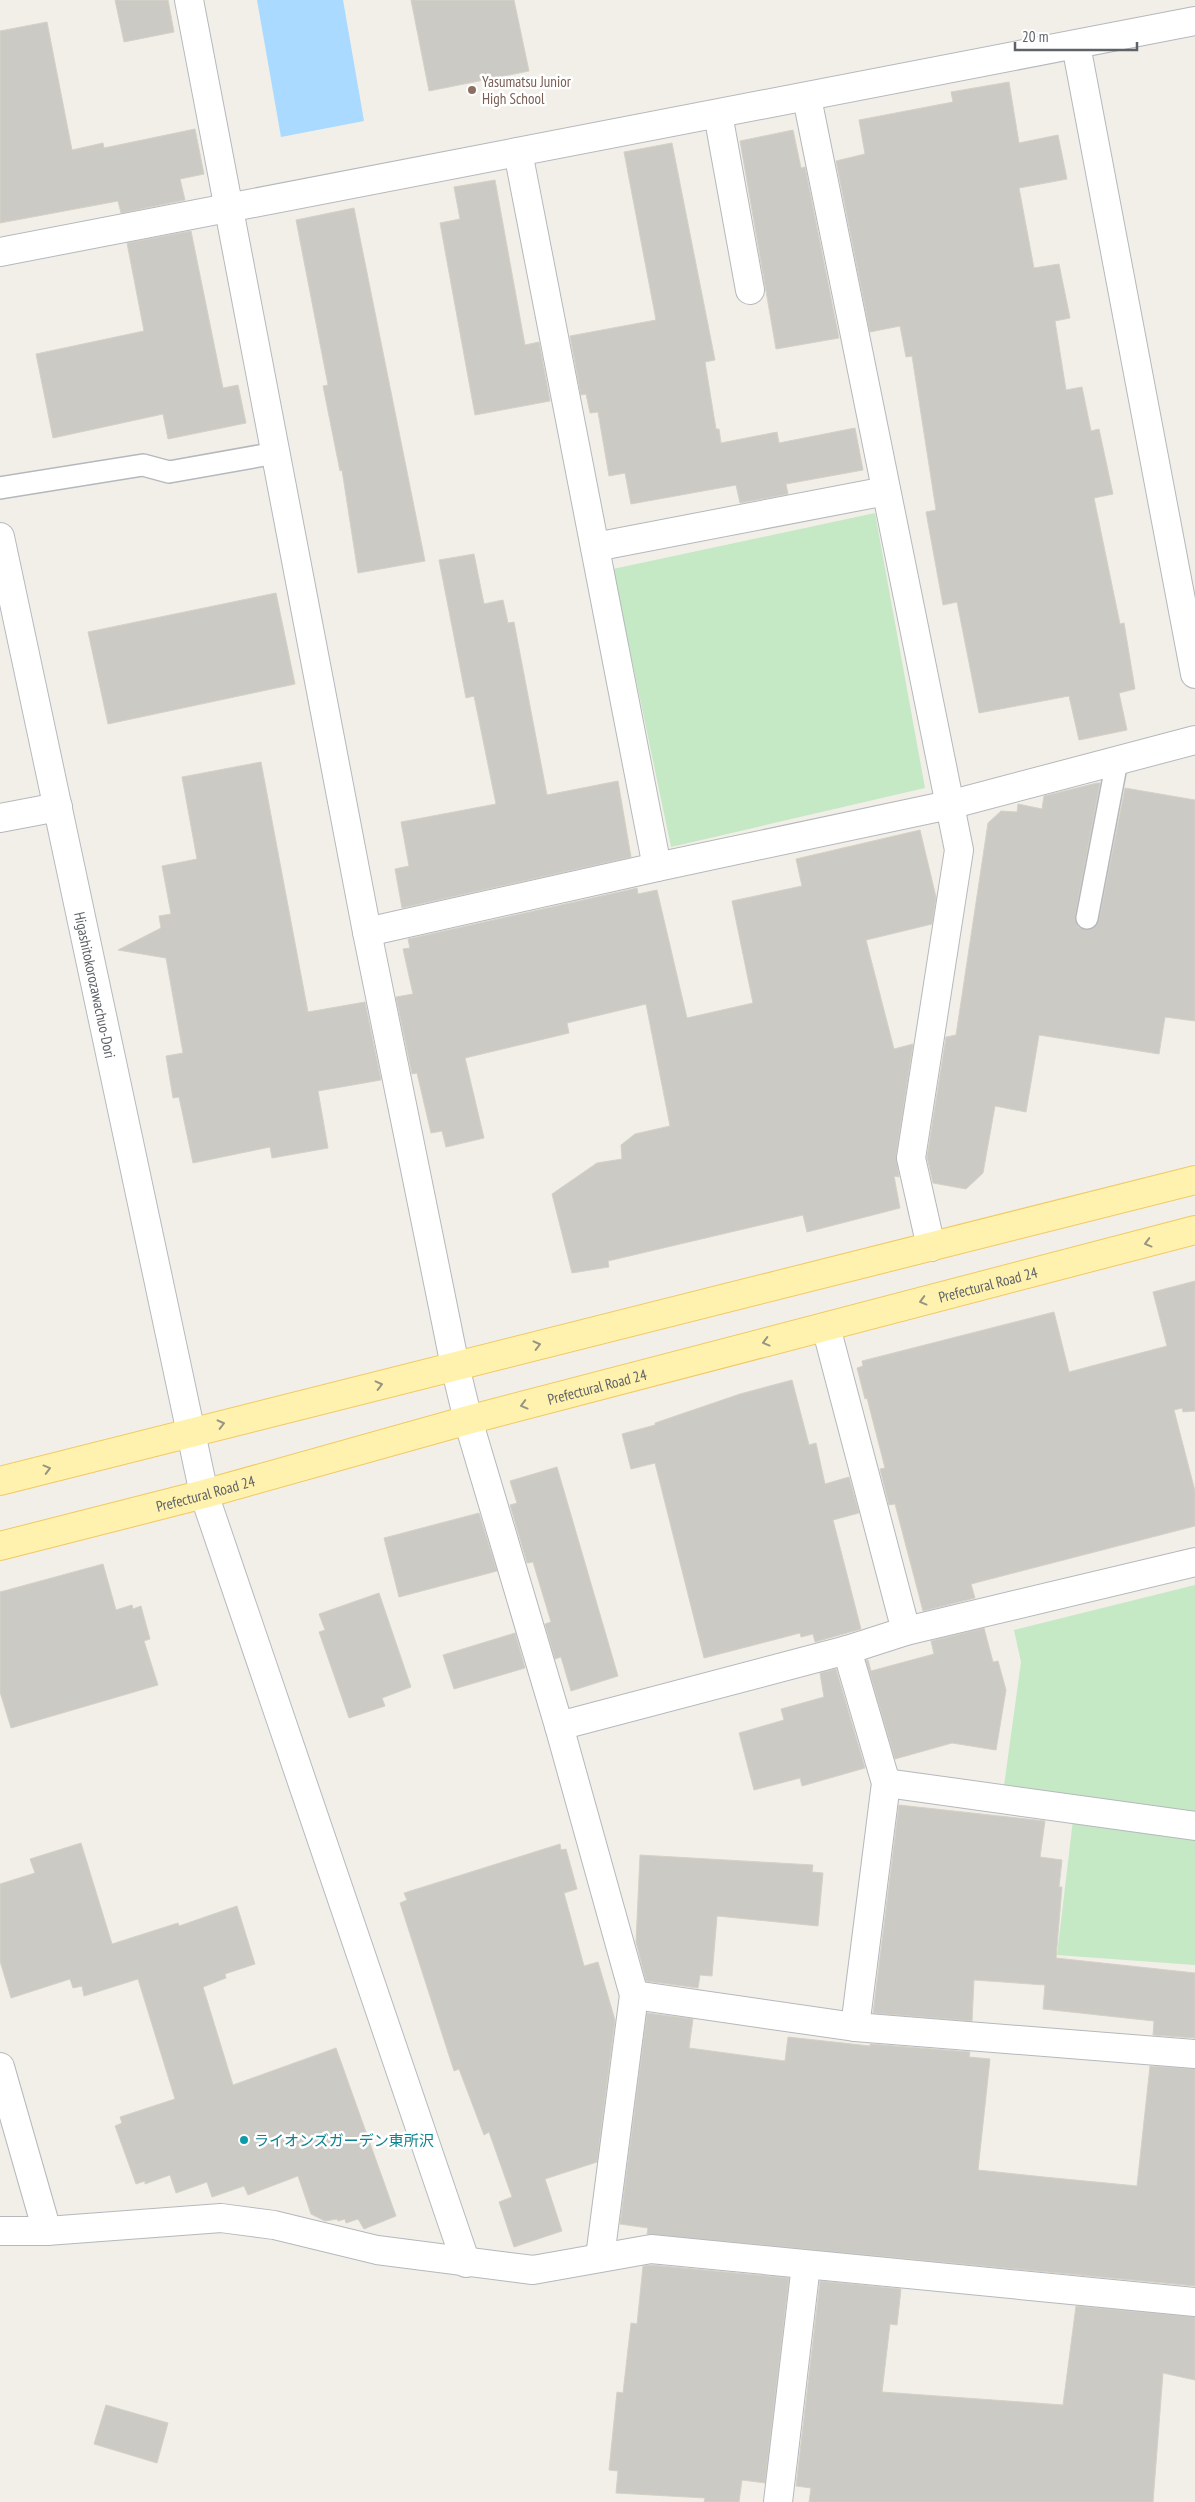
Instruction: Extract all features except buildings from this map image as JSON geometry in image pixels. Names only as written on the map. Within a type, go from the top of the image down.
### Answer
[{"type":"main road","points":[[0,1481],[192,1431],[1195,1180]]},
{"type":"main road","name":"Prefectural Road 24","points":[[0,1546],[204,1494],[468,1420],[1195,1230]]},
{"type":"street","points":[[189,0],[367,932],[455,1366],[468,1420],[559,1726],[634,1996],[600,2257]]},
{"type":"street","points":[[0,252],[807,98],[1195,21]]},
{"type":"street","points":[[1076,44],[1195,674]]},
{"type":"street","points":[[807,98],[959,850],[911,1158],[931,1247]]},
{"type":"street","points":[[718,114],[750,290]]},
{"type":"street","points":[[518,152],[657,867]]},
{"type":"street","points":[[594,547],[886,491]]},
{"type":"street","name":"Higashitokorozawachuo-Dori","points":[[0,537],[204,1494],[466,2263]]},
{"type":"street","points":[[367,932],[657,867],[949,805],[1195,740]]},
{"type":"street","points":[[0,818],[58,807]]},
{"type":"street","points":[[826,1327],[906,1631]]},
{"type":"street","points":[[559,1726],[847,1650],[906,1631],[1195,1562]]},
{"type":"street","points":[[847,1650],[886,1783],[855,2027]]},
{"type":"street","points":[[886,1783],[1195,1826]]},
{"type":"street","points":[[634,1996],[855,2027],[1195,2054]]},
{"type":"street","points":[[0,2067],[47,2231]]},
{"type":"street","points":[[0,2231],[47,2231],[221,2218],[274,2225],[378,2250],[466,2263],[533,2270],[651,2249],[1195,2302]]},
{"type":"street","points":[[778,2502],[806,2265]]},
{"type":"lane","points":[[0,488],[143,465],[169,472],[276,453]]},
{"type":"lane","points":[[1087,918],[1118,761]]},
{"type":"green space","points":[[875,513],[925,788],[671,847],[613,569]]},
{"type":"green space","points":[[1195,1585],[1195,1812],[1004,1786],[1021,1662],[1014,1630]]},
{"type":"green space","points":[[1073,1820],[1195,1838],[1195,1965],[1057,1955]]},
{"type":"water","points":[[257,0],[343,0],[364,121],[281,137]]},
{"type":"place","name":"Yasumatsu Junior High School","points":[[472,90]]},
{"type":"place","name":"ライオンズガーデン東所沢","points":[[244,2140]]}]
